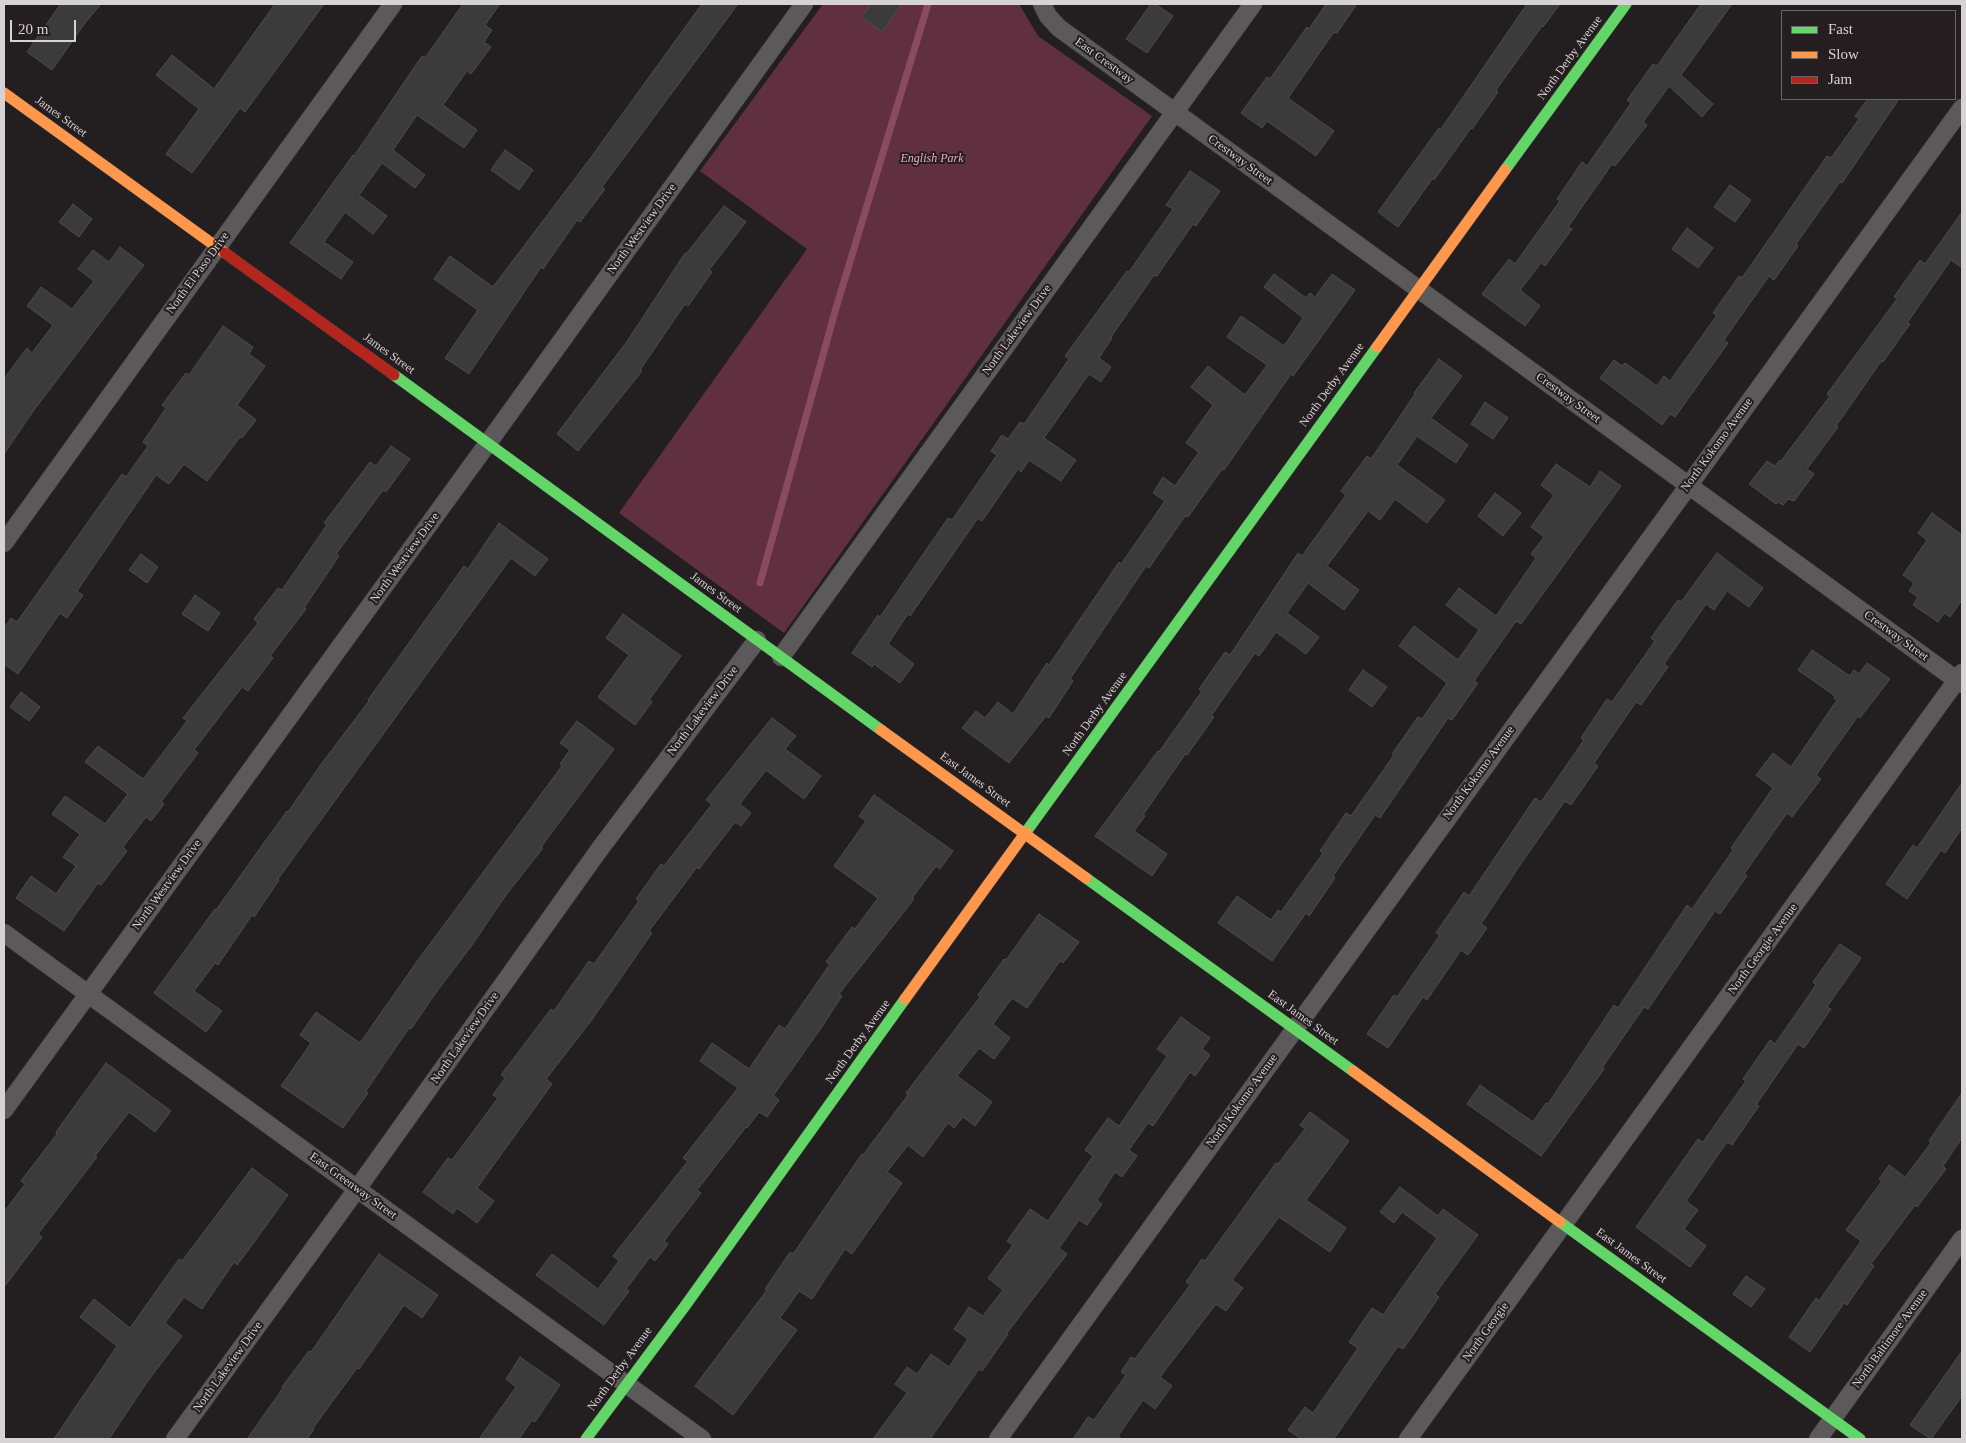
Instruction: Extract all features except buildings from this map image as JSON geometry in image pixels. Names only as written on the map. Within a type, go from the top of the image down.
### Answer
[{"type":"street","name":"North El Paso Drive","points":[[4,543],[393,4]]},
{"type":"street","name":"North Westview Drive","points":[[4,1110],[804,4]]},
{"type":"street","name":"East Crestway","points":[[1042,4],[1048,16],[1059,28],[1174,112]]},
{"type":"street","name":"North Lakeview Drive","points":[[781,657],[1253,4]]},
{"type":"street","name":"North Derby Avenue","points":[[586,1439],[1026,834],[1190,603],[1626,4]]},
{"type":"street","name":"James Street","points":[[4,93],[757,640]]},
{"type":"street","name":"North Kokomo Avenue","points":[[998,1439],[1962,108]]},
{"type":"street","name":"Crestway Street","points":[[1174,112],[1960,680]]},
{"type":"street","name":"North Lakeview Drive","points":[[175,1439],[357,1189],[599,850],[757,640]]},
{"type":"street","name":"East James Street","points":[[757,640],[1860,1439]]},
{"type":"street","name":"North Georgie Avenue","points":[[1564,1224],[1960,680]]},
{"type":"street","name":"East Greenway Street","points":[[4,934],[702,1439]]},
{"type":"street","name":"North Georgie","points":[[1408,1439],[1564,1224]]},
{"type":"street","name":"North Baltimore Avenue","points":[[1818,1439],[1962,1239]]},
{"type":"green space","name":"English Park","points":[[823,4],[1019,4],[1038,36],[1152,116],[784,633],[619,513],[807,249],[700,171]]},
{"type":"waterway","points":[[760,583],[836,308],[928,4]]},
{"type":"traffic: fast","points":[[1505,170],[1626,4]]},
{"type":"traffic: fast","points":[[1026,832],[1377,347]]},
{"type":"traffic: fast","points":[[394,375],[881,730]]},
{"type":"traffic: fast","points":[[1086,878],[1353,1071]]},
{"type":"traffic: fast","points":[[586,1439],[685,1306],[905,999]]},
{"type":"traffic: fast","points":[[1560,1222],[1860,1439]]},
{"type":"traffic: slow","points":[[4,93],[225,253]]},
{"type":"traffic: slow","points":[[1377,347],[1505,170]]},
{"type":"traffic: slow","points":[[881,730],[1086,878]]},
{"type":"traffic: slow","points":[[905,999],[1026,832]]},
{"type":"traffic: slow","points":[[1353,1071],[1560,1222]]},
{"type":"traffic: jam","points":[[225,253],[394,375]]}]
